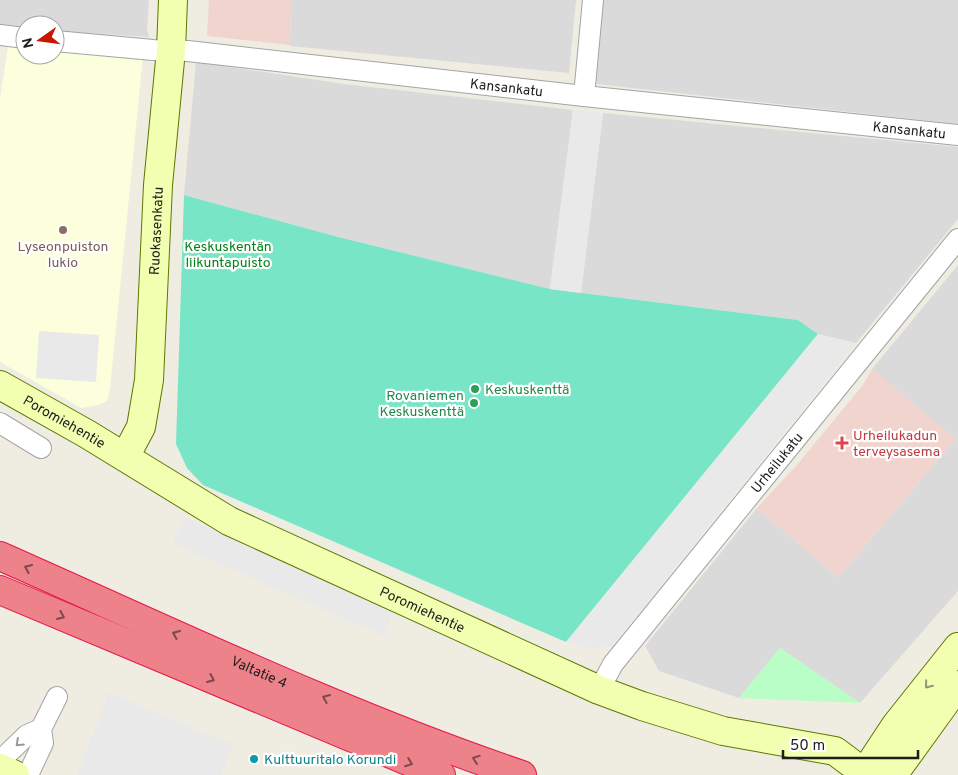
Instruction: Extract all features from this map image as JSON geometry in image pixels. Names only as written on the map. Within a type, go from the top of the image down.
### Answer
[{"type":"highway","name":"Valtatie 4","points":[[0,556],[249,666],[442,747],[522,775]]},
{"type":"highway","name":"Valtatie 4","points":[[0,590],[441,775]]},
{"type":"main road","name":"Ruokasenkatu","points":[[124,457],[141,427],[149,380],[158,186],[171,50],[173,0]]},
{"type":"main road","name":"Poromiehentie","points":[[0,384],[229,521],[599,690],[642,706],[724,731],[835,751],[865,774]]},
{"type":"main road","points":[[865,774],[896,724],[958,647]]},
{"type":"main road","points":[[893,775],[958,685]]},
{"type":"main road","points":[[0,768],[15,775]]},
{"type":"street","points":[[584,96],[593,0]]},
{"type":"street","points":[[0,35],[15,37]]},
{"type":"street","name":"Kansankatu","points":[[65,41],[171,50],[958,135]]},
{"type":"street","name":"Urheilukatu","points":[[599,690],[613,664],[958,239]]},
{"type":"street","points":[[0,423],[41,448]]},
{"type":"street","points":[[28,775],[43,743],[41,729],[57,697]]},
{"type":"street","points":[[0,761],[27,735],[41,729]]},
{"type":"shaded area","points":[[0,0],[149,0],[147,29],[149,37],[65,32],[65,15],[15,15],[15,29],[0,28]]},
{"type":"shaded area","points":[[209,0],[291,0],[290,45],[207,36]]},
{"type":"shaded area","points":[[291,0],[576,0],[569,73],[290,46]]},
{"type":"shaded area","points":[[603,0],[958,0],[958,124],[596,84]]},
{"type":"shaded area","name":"Lyseonpuiston lukio","points":[[8,46],[15,46],[15,65],[65,65],[65,51],[143,56],[110,389],[107,401],[98,405],[81,408],[0,362],[0,98]]},
{"type":"shaded area","points":[[196,62],[344,84],[573,110],[550,289],[338,237],[184,195]]},
{"type":"shaded area","points":[[573,110],[603,113],[581,293],[550,289]]},
{"type":"shaded area","points":[[603,113],[958,147],[958,219],[856,343],[818,334],[798,320],[581,293]]},
{"type":"shaded area","points":[[958,265],[958,591],[860,703],[780,648],[739,698],[659,671],[645,646],[757,508],[838,577],[955,440],[872,369]]},
{"type":"shaded area","points":[[39,331],[99,335],[96,382],[36,378]]},
{"type":"shaded area","points":[[818,334],[856,343],[612,646],[592,648],[566,642]]},
{"type":"shaded area","points":[[872,369],[956,439],[838,577],[757,508],[796,466],[863,385]]},
{"type":"shaded area","points":[[184,517],[395,609],[384,636],[172,543]]},
{"type":"shaded area","points":[[109,693],[233,745],[221,775],[77,775]]},
{"type":"green space","name":"Keskuskenttä","points":[[184,195],[338,237],[550,289],[798,320],[818,334],[566,642],[203,485],[187,468],[176,444]]},
{"type":"green space","points":[[780,648],[860,703],[739,698]]},
{"type":"place","name":"Lyseonpuiston lukio","points":[[63,230]]},
{"type":"place","name":"Keskuskenttä","points":[[475,389]]},
{"type":"place","name":"Rovaniemen Keskuskenttä","points":[[474,403]]},
{"type":"place","name":"Urheilukadun terveysasema","points":[[842,443]]},
{"type":"place","name":"Kulttuuritalo Korundi","points":[[254,759]]},
{"type":"park label","name":"Keskuskentän liikuntapuisto","points":[[228,254]]}]
